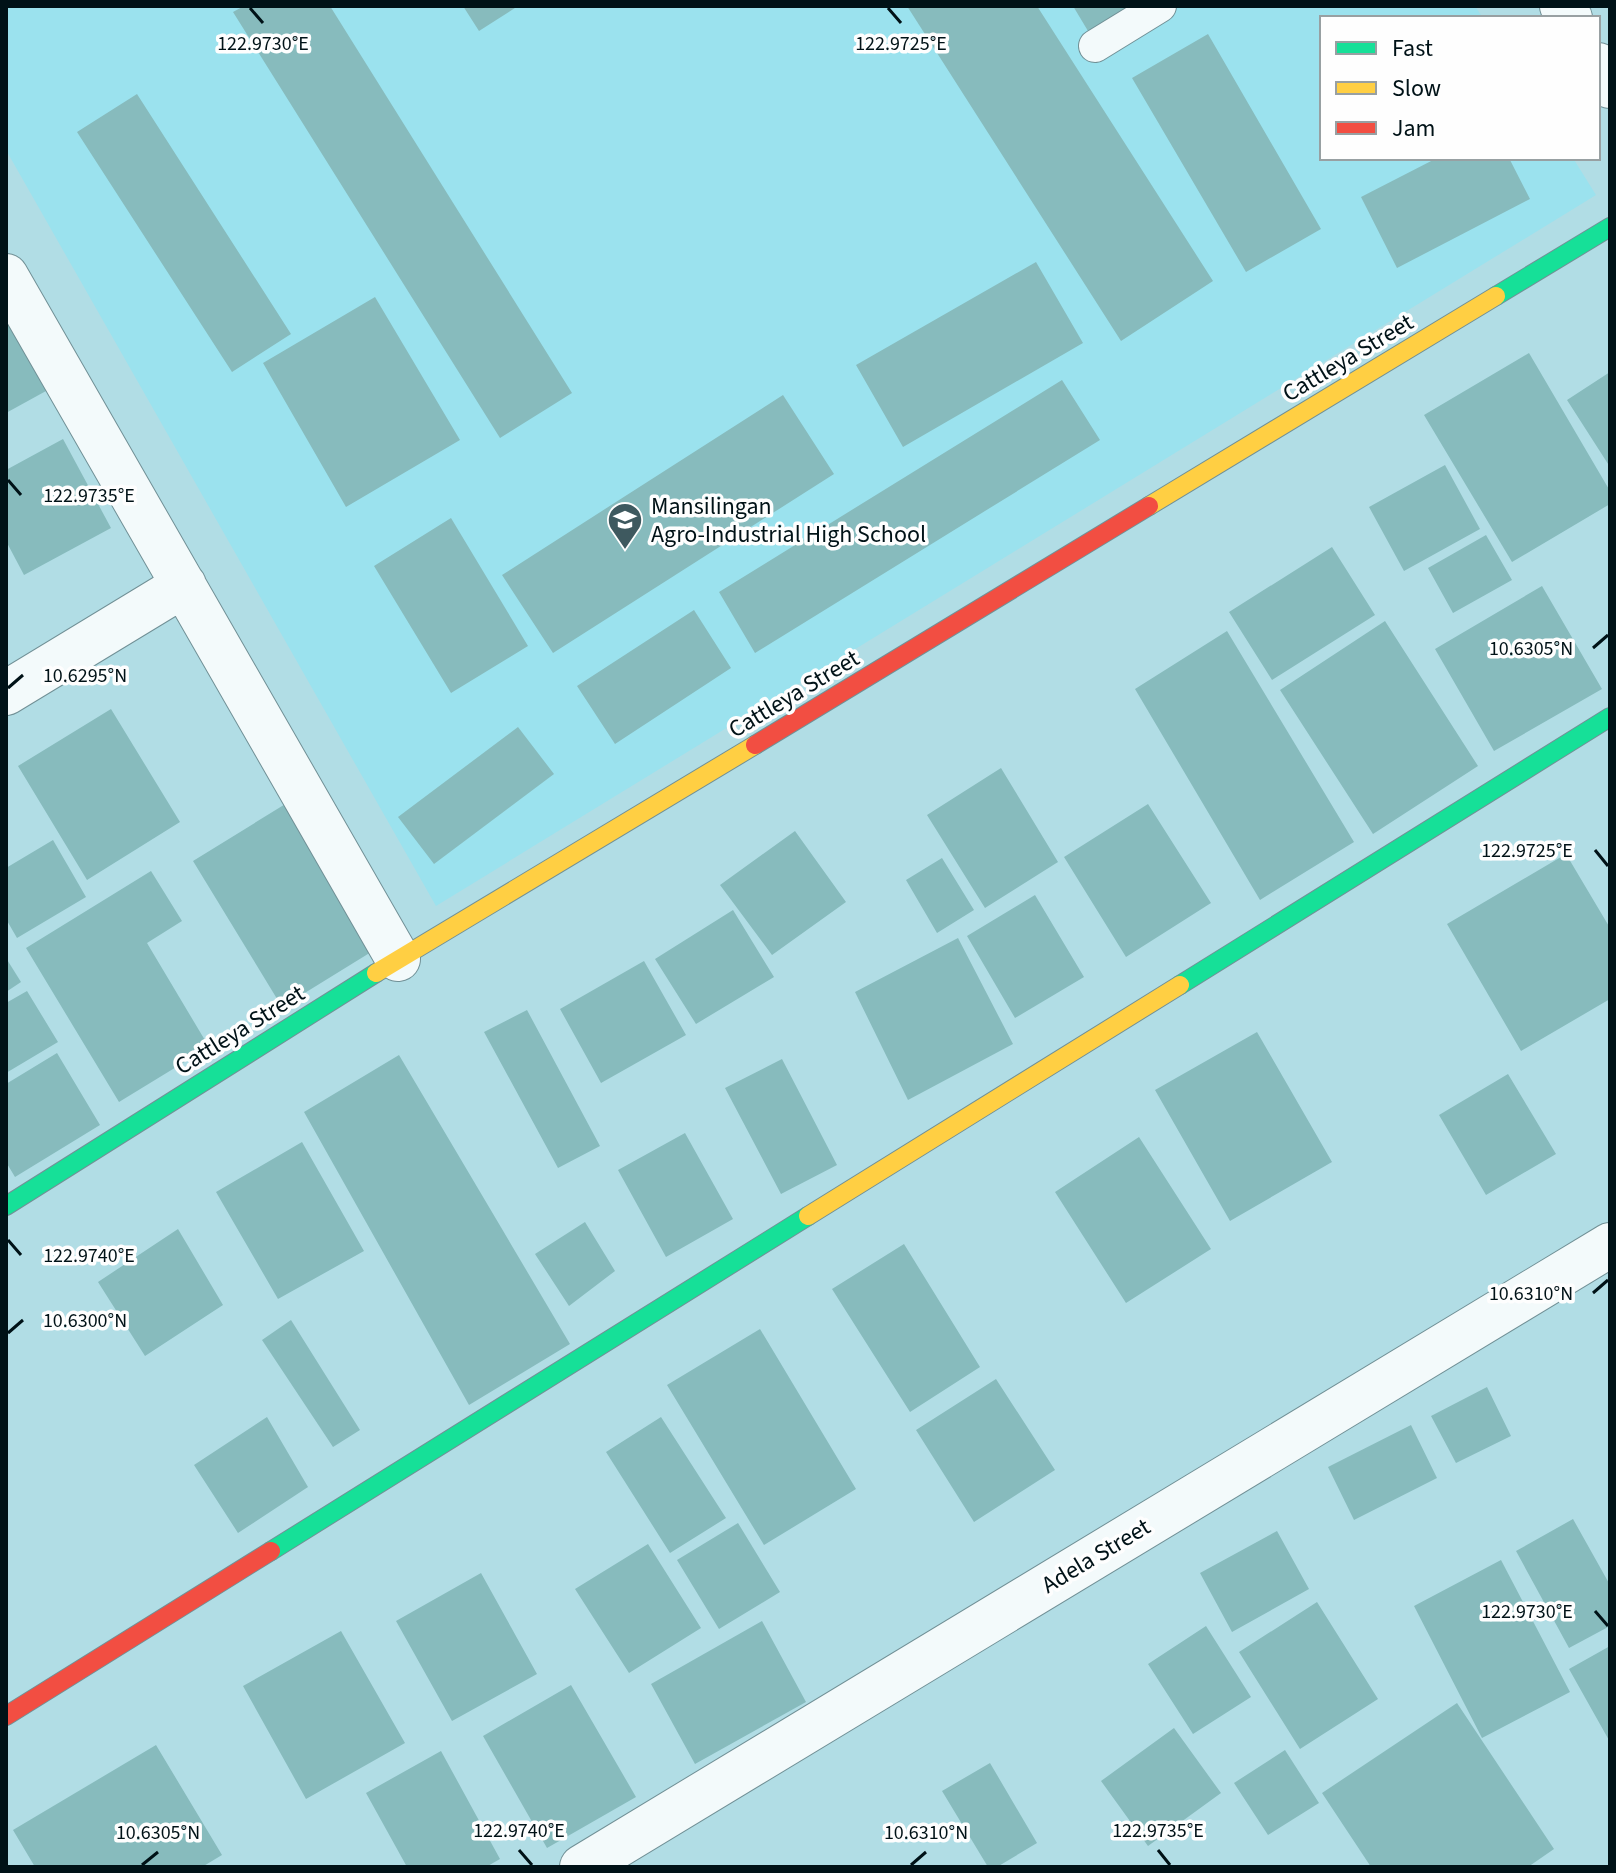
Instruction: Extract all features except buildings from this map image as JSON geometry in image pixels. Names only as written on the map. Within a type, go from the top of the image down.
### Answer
[{"type":"street","points":[[1600,68],[1610,86]]},
{"type":"street","name":"Cattleya Street","points":[[6,1206],[398,959],[1610,227]]},
{"type":"street","points":[[6,276],[398,959]]},
{"type":"street","points":[[6,693],[184,585]]},
{"type":"street","points":[[6,1716],[1610,717]]},
{"type":"street","name":"Adela Street","points":[[582,1867],[1610,1245]]},
{"type":"lane","points":[[1095,46],[1160,6]]},
{"type":"shaded area","name":"Mansilingan Agro-Industrial High School","points":[[6,6],[1475,6],[1482,16],[1320,16],[1320,160],[1574,160],[1596,195],[436,906],[6,150]]},
{"type":"traffic: fast","points":[[1496,296],[1610,227]]},
{"type":"traffic: fast","points":[[1180,985],[1610,717]]},
{"type":"traffic: fast","points":[[6,1206],[376,973]]},
{"type":"traffic: fast","points":[[271,1551],[808,1216]]},
{"type":"traffic: slow","points":[[1149,506],[1496,296]]},
{"type":"traffic: slow","points":[[376,973],[755,745]]},
{"type":"traffic: slow","points":[[808,1216],[1180,985]]},
{"type":"traffic: jam","points":[[755,745],[1149,506]]},
{"type":"traffic: jam","points":[[6,1716],[271,1551]]},
{"type":"place","name":"Mansilingan Agro-Industrial High School","points":[[625,551]]}]
